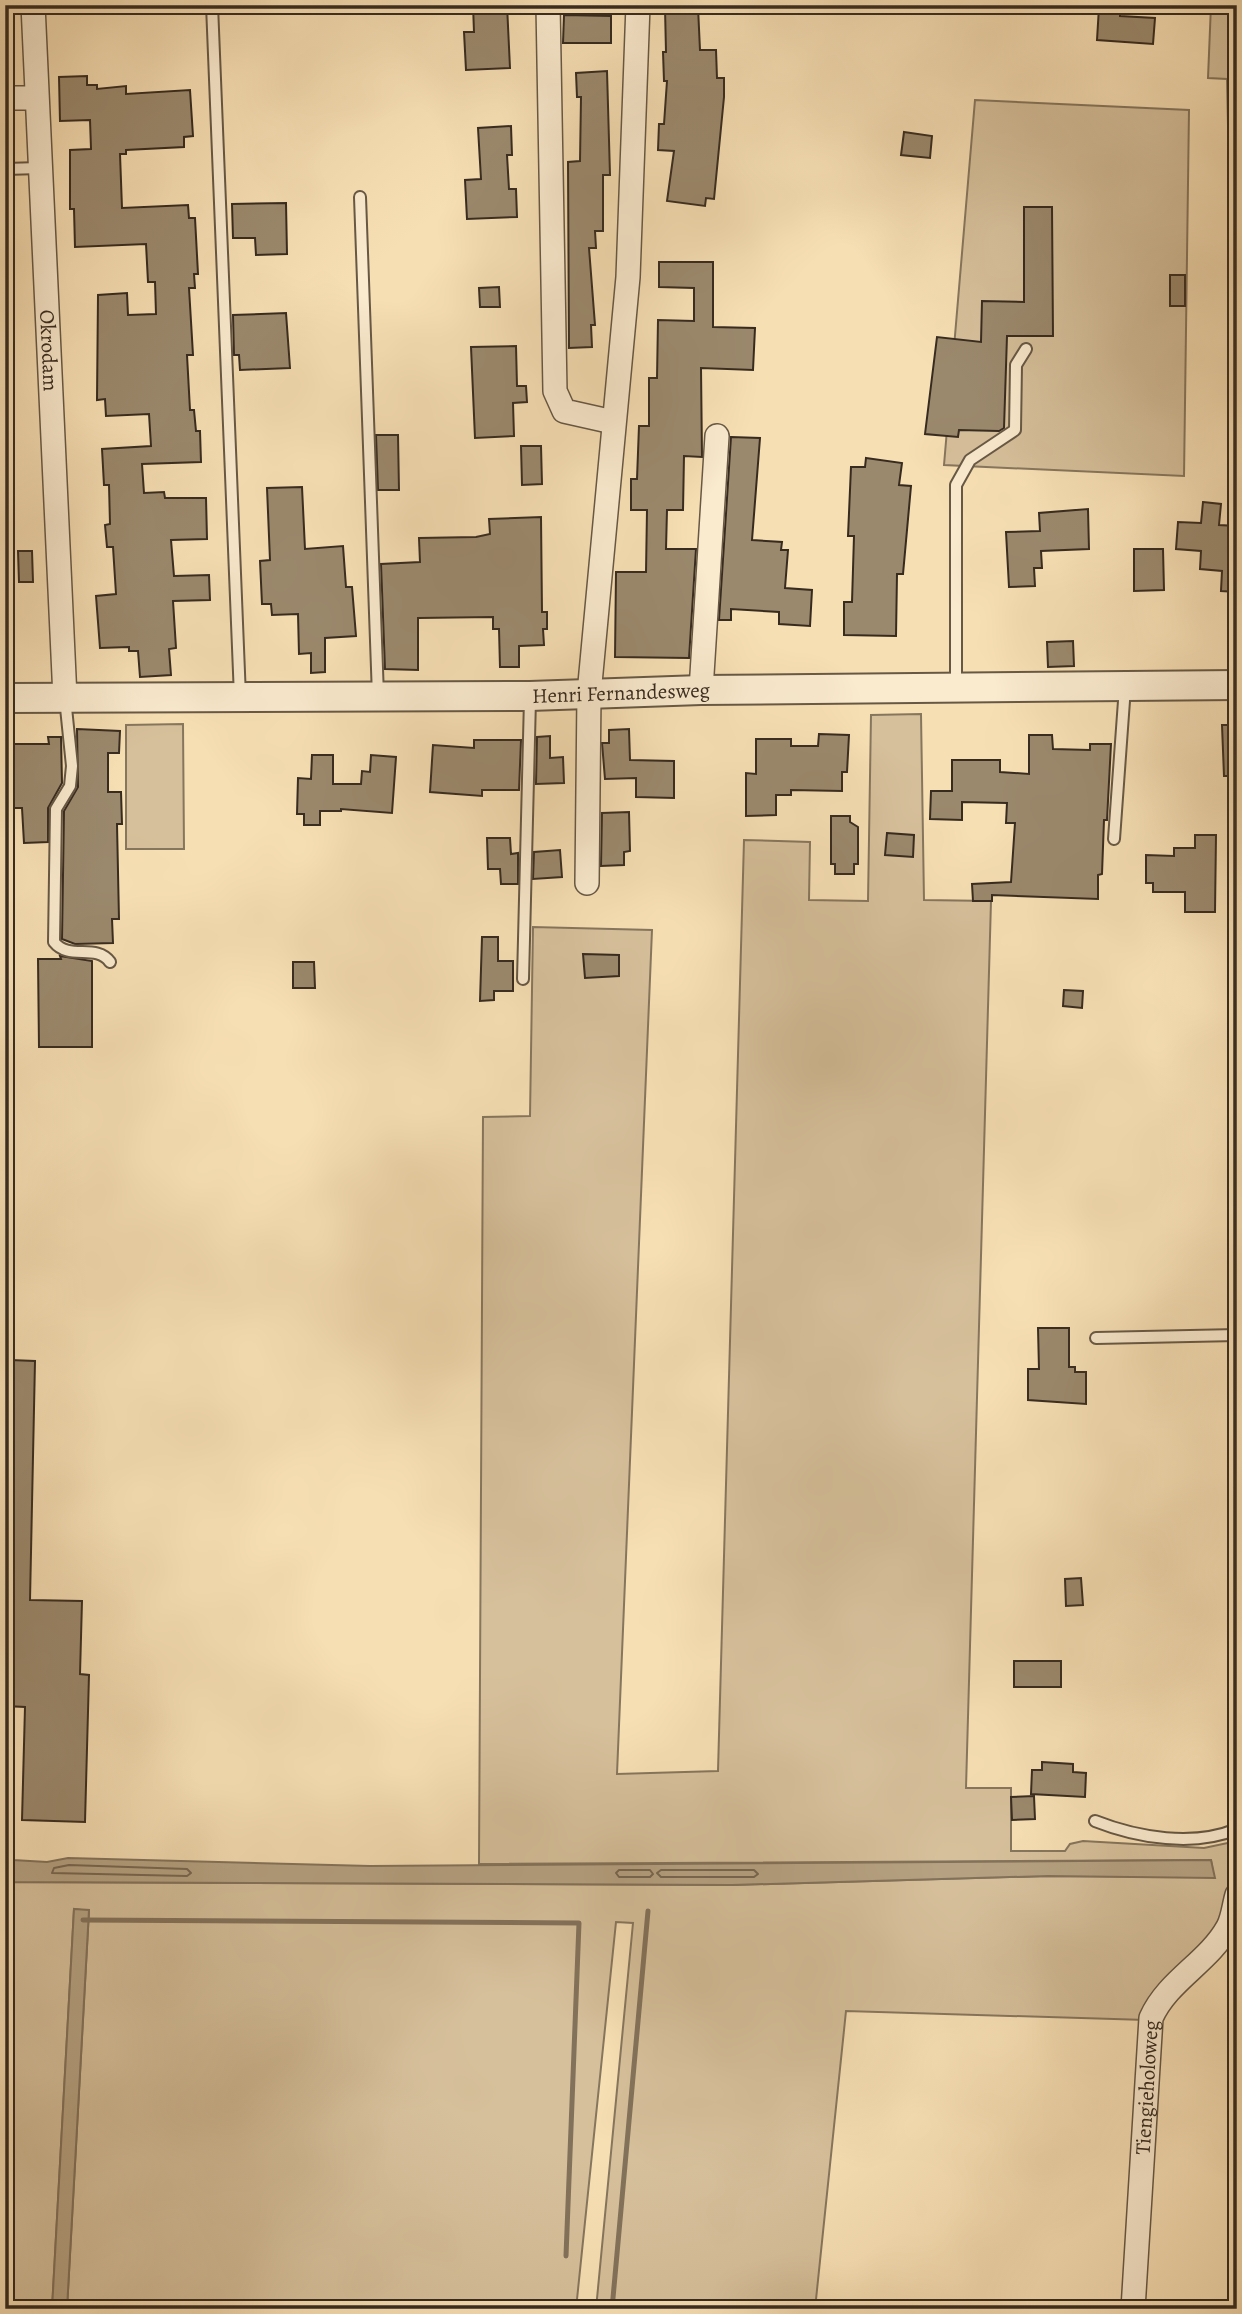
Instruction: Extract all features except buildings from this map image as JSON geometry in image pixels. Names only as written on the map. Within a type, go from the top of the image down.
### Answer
[{"type":"street","name":"Okrodam","points":[[33,5],[65,698]]},
{"type":"street","points":[[548,5],[555,391],[564,411],[613,422]]},
{"type":"street","points":[[587,883],[589,694],[628,277],[638,5]]},
{"type":"street","points":[[5,98],[36,98]]},
{"type":"street","points":[[701,690],[718,436]]},
{"type":"street","name":"Henri Fernandesweg","points":[[5,698],[530,696],[701,690],[1237,685]]},
{"type":"street","name":"Tiengieholoweg","points":[[1133,2309],[1151,2018],[1159,1999],[1210,1951],[1229,1926],[1237,1895]]},
{"type":"lane","points":[[212,5],[240,696]]},
{"type":"lane","points":[[5,169],[40,168]]},
{"type":"lane","points":[[360,197],[378,696]]},
{"type":"lane","points":[[956,688],[956,485],[970,460],[1015,430],[1016,365],[1026,349]]},
{"type":"lane","points":[[1114,839],[1125,684]]},
{"type":"lane","points":[[523,979],[530,696]]},
{"type":"lane","points":[[65,698],[72,766],[70,786],[56,809],[54,942],[65,951],[100,953],[110,962]]},
{"type":"lane","points":[[1096,1338],[1237,1335]]},
{"type":"lane","points":[[1095,1821],[1134,1835],[1217,1837],[1237,1829]]},
{"type":"shaded area","points":[[1211,5],[1237,5],[1237,217],[1230,218],[1227,79],[1208,78]]},
{"type":"shaded area","points":[[975,100],[1189,110],[1184,476],[944,465]]},
{"type":"shaded area","points":[[921,714],[924,900],[991,901],[966,1788],[1011,1788],[1011,1851],[1065,1851],[1070,1844],[1083,1841],[1204,1848],[1237,1841],[1227,1915],[1146,2020],[846,2011],[815,2309],[596,2309],[633,1923],[616,1922],[576,2309],[67,2309],[89,1911],[74,1909],[52,2309],[5,2309],[5,1882],[732,1885],[1048,1876],[1214,1877],[1211,1860],[479,1864],[483,1117],[530,1116],[533,927],[652,930],[617,1774],[718,1771],[744,840],[810,842],[809,900],[868,901],[871,715]]},
{"type":"shaded area","points":[[183,724],[184,849],[126,849],[126,725]]},
{"type":"water","points":[[5,1846],[13,1860],[47,1862],[68,1858],[370,1866],[1211,1860],[1215,1878],[1048,1876],[732,1885],[5,1882]]},
{"type":"water","points":[[74,1909],[89,1910],[67,2309],[52,2309]]},
{"type":"waterway","points":[[612,2309],[648,1911]]},
{"type":"waterway","points":[[83,1920],[579,1923],[566,2256]]}]
